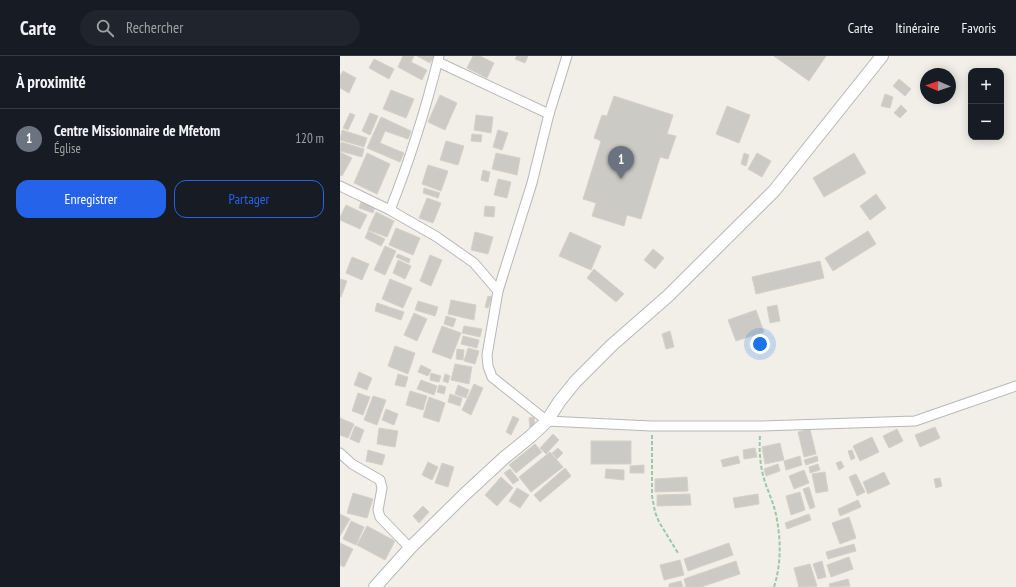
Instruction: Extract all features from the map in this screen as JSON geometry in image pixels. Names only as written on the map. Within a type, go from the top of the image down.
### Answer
[{"type":"street","points":[[567,56],[532,183],[498,291],[487,355],[488,366],[492,377],[546,421],[651,426],[761,426],[915,421],[1016,386]]},
{"type":"street","points":[[375,587],[410,548],[465,494],[546,421],[575,382],[612,346],[668,296],[774,191],[882,56]]},
{"type":"street","points":[[390,210],[406,172],[438,59],[550,114]]},
{"type":"street","points":[[340,186],[390,210],[437,237],[474,263],[498,291]]},
{"type":"street","points":[[340,452],[352,464],[380,480],[382,488],[378,510],[380,517],[410,548]]},
{"type":"path","points":[[651,426],[652,496],[655,512],[659,522],[678,553]]},
{"type":"path","points":[[761,426],[759,451],[761,467],[777,519],[780,547],[780,567],[774,587]]},
{"type":"building","points":[[403,56],[414,56],[411,62],[427,70],[422,80],[398,67]]},
{"type":"building","points":[[417,56],[434,56],[430,63]]},
{"type":"building","points":[[473,56],[480,56],[494,63],[487,78],[467,68]]},
{"type":"building","points":[[517,56],[528,56],[525,63],[515,59]]},
{"type":"building","points":[[774,56],[826,56],[809,81]]},
{"type":"building","points":[[374,59],[394,69],[389,79],[369,68]]},
{"type":"building","points":[[343,71],[356,78],[349,93],[340,88],[340,76]]},
{"type":"building","points":[[899,79],[911,89],[905,96],[893,86]]},
{"type":"building","points":[[391,90],[414,99],[406,118],[383,109]]},
{"type":"building","points":[[885,94],[893,97],[890,108],[881,106]]},
{"type":"building","points":[[440,95],[457,103],[445,130],[428,122]]},
{"type":"building","points":[[614,96],[673,115],[667,134],[676,136],[668,159],[660,157],[641,219],[627,215],[624,226],[592,216],[596,203],[583,199],[601,141],[594,138],[602,115],[607,116]]},
{"type":"building","points":[[901,105],[907,111],[900,118],[894,113]]},
{"type":"building","points":[[727,106],[750,115],[739,143],[716,134]]},
{"type":"building","points":[[350,113],[355,115],[348,130],[343,128]]},
{"type":"building","points":[[370,113],[378,116],[370,135],[362,131]]},
{"type":"building","points":[[476,115],[493,117],[491,133],[474,130]]},
{"type":"building","points":[[381,117],[411,131],[408,139],[385,131],[380,143],[404,153],[400,162],[367,148]]},
{"type":"building","points":[[342,130],[367,138],[364,147],[340,140]]},
{"type":"building","points":[[498,130],[508,133],[502,150],[493,147]]},
{"type":"building","points":[[472,134],[482,135],[481,142],[471,141]]},
{"type":"building","points":[[446,141],[464,146],[458,165],[440,160]]},
{"type":"building","points":[[341,142],[364,149],[362,157],[340,151]]},
{"type":"building","points":[[340,152],[352,158],[342,176],[340,175]]},
{"type":"building","points":[[367,153],[390,164],[377,194],[354,183]]},
{"type":"building","points":[[496,153],[520,158],[517,175],[492,169]]},
{"type":"building","points":[[744,153],[749,155],[746,166],[741,164]]},
{"type":"building","points":[[757,153],[771,161],[762,177],[748,169]]},
{"type":"building","points":[[854,153],[866,173],[824,197],[813,178]]},
{"type":"building","points":[[428,165],[448,171],[441,191],[422,184]]},
{"type":"building","points":[[483,170],[490,172],[488,182],[481,180]]},
{"type":"building","points":[[498,179],[511,182],[507,198],[494,195]]},
{"type":"building","points":[[424,188],[440,193],[438,198],[423,193]]},
{"type":"building","points":[[876,194],[886,208],[870,220],[860,206]]},
{"type":"building","points":[[427,198],[441,203],[433,223],[419,218]]},
{"type":"building","points":[[361,202],[375,207],[373,213],[359,208]]},
{"type":"building","points":[[346,205],[367,215],[360,229],[340,220]]},
{"type":"building","points":[[485,206],[495,207],[494,217],[484,216]]},
{"type":"building","points":[[376,212],[394,221],[387,237],[368,230]]},
{"type":"building","points":[[396,228],[420,238],[413,255],[389,245]]},
{"type":"building","points":[[368,231],[385,239],[381,246],[365,238]]},
{"type":"building","points":[[868,231],[876,244],[833,271],[825,258]]},
{"type":"building","points":[[475,232],[493,237],[488,254],[471,250]]},
{"type":"building","points":[[570,232],[601,246],[591,270],[559,256]]},
{"type":"building","points":[[385,246],[396,251],[385,275],[374,270]]},
{"type":"building","points":[[653,249],[664,258],[655,269],[644,260]]},
{"type":"building","points":[[398,254],[410,259],[409,263],[396,257]]},
{"type":"building","points":[[430,255],[442,260],[431,286],[420,281]]},
{"type":"building","points":[[352,257],[369,264],[362,280],[346,273]]},
{"type":"building","points":[[398,260],[411,266],[405,279],[393,273]]},
{"type":"building","points":[[820,261],[824,278],[756,294],[752,277]]},
{"type":"building","points":[[594,269],[624,294],[616,302],[587,278]]},
{"type":"building","points":[[340,279],[347,281],[341,297],[340,297]]},
{"type":"building","points":[[390,279],[412,288],[403,308],[382,299]]},
{"type":"building","points":[[488,296],[492,297],[488,308],[485,307]]},
{"type":"building","points":[[451,300],[476,305],[474,320],[448,314]]},
{"type":"building","points":[[418,301],[438,307],[435,316],[415,310]]},
{"type":"building","points":[[377,303],[404,312],[401,320],[375,311]]},
{"type":"building","points":[[777,305],[780,321],[770,323],[767,307]]},
{"type":"building","points":[[756,310],[764,332],[736,341],[728,320]]},
{"type":"building","points":[[414,313],[427,319],[417,341],[404,335]]},
{"type":"building","points":[[446,316],[456,319],[453,327],[444,324]]},
{"type":"building","points":[[442,326],[461,333],[451,359],[432,352]]},
{"type":"building","points":[[464,326],[482,329],[480,337],[462,333]]},
{"type":"building","points":[[670,331],[674,347],[666,349],[662,334]]},
{"type":"building","points":[[463,336],[479,340],[477,348],[461,344]]},
{"type":"building","points":[[395,346],[415,353],[408,374],[388,366]]},
{"type":"building","points":[[468,348],[479,351],[475,364],[464,361]]},
{"type":"building","points":[[457,349],[464,350],[463,360],[456,359]]},
{"type":"building","points":[[455,364],[472,367],[469,384],[451,380]]},
{"type":"building","points":[[421,365],[431,370],[428,376],[418,372]]},
{"type":"building","points":[[359,372],[372,378],[367,390],[354,385]]},
{"type":"building","points":[[431,373],[441,376],[439,382],[430,380]]},
{"type":"building","points":[[398,374],[408,377],[405,387],[395,385]]},
{"type":"building","points":[[445,374],[450,376],[448,383],[443,381]]},
{"type":"building","points":[[421,380],[437,386],[434,395],[417,389]]},
{"type":"building","points":[[474,384],[483,388],[471,415],[462,410]]},
{"type":"building","points":[[439,385],[446,387],[444,394],[437,392]]},
{"type":"building","points":[[458,385],[469,390],[466,398],[455,394]]},
{"type":"building","points":[[410,391],[427,396],[423,410],[406,405]]},
{"type":"building","points":[[358,393],[370,397],[363,415],[352,411]]},
{"type":"building","points":[[450,394],[462,398],[460,406],[448,402]]},
{"type":"building","points":[[373,396],[386,400],[377,425],[364,420]]},
{"type":"building","points":[[429,397],[445,403],[439,422],[423,417]]},
{"type":"building","points":[[386,409],[398,414],[394,425],[382,420]]},
{"type":"building","points":[[513,416],[519,419],[511,435],[506,432]]},
{"type":"building","points":[[534,417],[535,428],[530,429],[529,418]]},
{"type":"building","points":[[340,418],[354,424],[348,438],[340,435]]},
{"type":"building","points":[[355,426],[364,430],[359,443],[350,439]]},
{"type":"building","points":[[935,427],[940,438],[920,447],[915,435]]},
{"type":"building","points":[[379,428],[398,431],[395,447],[377,444]]},
{"type":"building","points":[[810,429],[816,454],[804,457],[798,432]]},
{"type":"building","points":[[897,429],[903,441],[889,448],[883,436]]},
{"type":"building","points":[[553,434],[559,440],[546,454],[540,448]]},
{"type":"building","points":[[872,437],[879,452],[860,461],[853,446]]},
{"type":"building","points":[[591,441],[631,441],[631,464],[591,464]]},
{"type":"building","points":[[780,443],[784,460],[765,464],[762,447]]},
{"type":"building","points":[[535,444],[542,452],[516,473],[509,465]]},
{"type":"building","points":[[558,448],[563,453],[557,459],[552,453]]},
{"type":"building","points":[[755,448],[757,457],[744,459],[743,450]]},
{"type":"building","points":[[368,450],[385,455],[382,465],[366,461]]},
{"type":"building","points":[[852,450],[855,458],[851,460],[848,451]]},
{"type":"building","points":[[550,452],[563,467],[531,492],[519,477]]},
{"type":"building","points":[[738,456],[740,463],[723,467],[721,460]]},
{"type":"building","points":[[800,456],[802,465],[786,470],[784,461]]},
{"type":"building","points":[[817,456],[818,461],[806,465],[804,460]]},
{"type":"building","points":[[841,461],[844,467],[839,470],[836,463]]},
{"type":"building","points":[[428,462],[438,467],[432,480],[422,475]]},
{"type":"building","points":[[442,463],[454,467],[448,487],[435,483]]},
{"type":"building","points":[[778,464],[780,471],[766,476],[764,469]]},
{"type":"building","points":[[818,464],[820,470],[810,473],[809,467]]},
{"type":"building","points":[[644,465],[644,473],[630,473],[630,466]]},
{"type":"building","points":[[565,468],[571,476],[540,502],[534,495]]},
{"type":"building","points":[[510,469],[519,480],[513,484],[504,473]]},
{"type":"building","points":[[606,469],[624,470],[624,480],[605,478]]},
{"type":"building","points":[[804,470],[809,483],[794,489],[789,476]]},
{"type":"building","points":[[825,472],[828,491],[816,493],[812,474]]},
{"type":"building","points":[[884,472],[890,484],[868,494],[863,482]]},
{"type":"building","points":[[856,474],[865,492],[857,496],[849,477]]},
{"type":"building","points":[[501,477],[513,488],[497,506],[485,495]]},
{"type":"building","points":[[687,477],[688,491],[655,492],[655,479]]},
{"type":"building","points":[[940,478],[942,486],[936,488],[934,479]]},
{"type":"building","points":[[809,487],[815,507],[810,509],[803,489]]},
{"type":"building","points":[[517,488],[529,495],[520,508],[509,501]]},
{"type":"building","points":[[800,492],[805,510],[791,515],[786,496]]},
{"type":"building","points":[[353,493],[373,499],[367,518],[347,513]]},
{"type":"building","points":[[690,494],[691,505],[657,506],[657,495]]},
{"type":"building","points":[[758,494],[759,504],[735,508],[733,498]]},
{"type":"building","points":[[858,500],[861,507],[840,516],[838,509]]},
{"type":"building","points":[[423,506],[429,512],[419,523],[413,516]]},
{"type":"building","points":[[340,514],[350,519],[340,536]]},
{"type":"building","points":[[809,514],[811,520],[787,529],[785,523]]},
{"type":"building","points":[[849,517],[856,538],[840,544],[832,523]]},
{"type":"building","points":[[351,521],[364,527],[356,545],[343,539]]},
{"type":"building","points":[[367,526],[395,541],[385,560],[357,545]]},
{"type":"building","points":[[340,543],[353,549],[344,567],[340,565]]},
{"type":"building","points":[[729,543],[733,555],[688,571],[684,559]]},
{"type":"building","points":[[854,544],[856,551],[828,559],[826,552]]},
{"type":"building","points":[[849,557],[853,569],[831,577],[827,565]]},
{"type":"building","points":[[680,560],[684,575],[664,580],[660,565]]},
{"type":"building","points":[[736,561],[740,574],[701,587],[686,587],[684,579]]},
{"type":"building","points":[[822,561],[826,577],[818,579],[813,564]]},
{"type":"building","points":[[810,564],[817,586],[799,587],[794,568]]},
{"type":"building","points":[[848,579],[850,586],[830,587],[829,584]]},
{"type":"building","points":[[681,581],[683,587],[669,587],[669,584]]},
{"type":"place","name":"Centre Missionnaire de Mfetom","points":[[621,179]]}]
